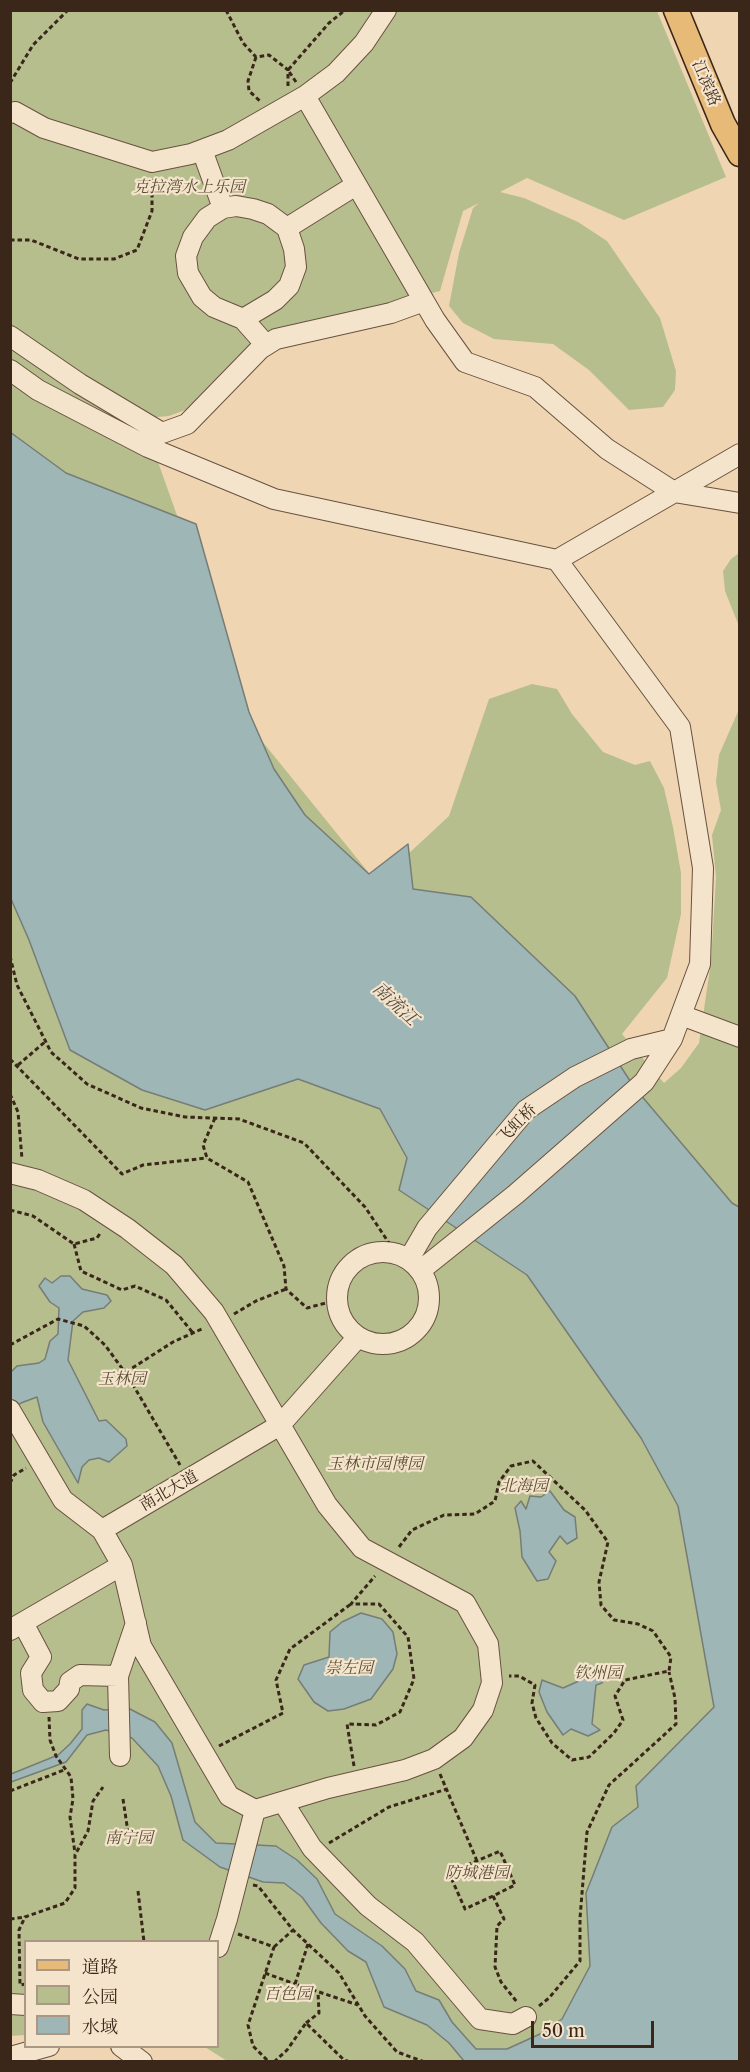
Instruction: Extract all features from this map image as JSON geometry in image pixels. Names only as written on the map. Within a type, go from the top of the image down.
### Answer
[{"type":"main road","name":"江滨路","points":[[676,10],[723,124],[740,154]]},
{"type":"main road","name":"江滨路","points":[[693,10],[740,118]]},
{"type":"street","points":[[10,113],[15,112],[44,128],[152,162],[202,150],[228,140],[296,92],[336,73],[364,43],[386,10]]},
{"type":"street","points":[[296,92],[356,185],[424,301],[465,362],[535,387],[607,449],[674,492],[740,503]]},
{"type":"street","points":[[202,150],[223,208]]},
{"type":"street","points":[[287,228],[356,185]]},
{"type":"street","points":[[243,319],[275,300],[289,286],[296,267],[294,249],[287,228],[268,214],[236,206],[223,208],[207,218],[193,237],[186,256],[188,273],[202,297],[214,307],[243,319],[266,345]]},
{"type":"street","points":[[10,336],[80,384],[162,433],[187,424],[266,345],[276,339],[391,313],[424,301]]},
{"type":"street","points":[[10,370],[38,390],[148,447],[274,499],[557,560],[680,727],[703,868],[700,964],[672,1039],[644,1082],[516,1194],[450,1246],[409,1261],[375,1252],[355,1261],[345,1272],[339,1285],[337,1300],[344,1320],[358,1337],[373,1343],[389,1344],[404,1339],[417,1330],[426,1316],[429,1301],[428,1285],[409,1261]]},
{"type":"street","points":[[557,560],[740,454]]},
{"type":"street","points":[[681,1015],[740,1037]]},
{"type":"street","name":"飞虹桥","points":[[409,1261],[427,1228],[526,1110],[576,1077],[631,1049],[672,1039]]},
{"type":"street","points":[[11,1410],[63,1500],[102,1530],[122,1565],[141,1646],[229,1796],[255,1810],[405,1770],[434,1758],[463,1738],[483,1710],[492,1683],[488,1644],[465,1604],[362,1548],[327,1505],[214,1311],[174,1265],[112,1218],[84,1200],[18,1175]]},
{"type":"street","name":"南北大道","points":[[102,1530],[280,1425],[358,1337]]},
{"type":"street","points":[[118,1676],[80,1675],[70,1682],[69,1689],[58,1701],[43,1702],[33,1690],[30,1673],[41,1657],[17,1626],[122,1565]]},
{"type":"street","points":[[120,1756],[118,1676],[136,1623]]},
{"type":"street","points":[[283,1802],[316,1852],[368,1906],[414,1942],[480,2019],[513,2024],[526,2017]]},
{"type":"street","points":[[221,1937],[255,1810]]},
{"type":"street","points":[[10,2057],[42,2048]]},
{"type":"street","points":[[124,2048],[142,2061]]},
{"type":"path","points":[[10,83],[33,45],[68,10]]},
{"type":"path","points":[[226,10],[243,43],[256,57]]},
{"type":"path","points":[[288,70],[329,23],[344,11],[349,10]]},
{"type":"path","points":[[256,57],[270,55],[288,70],[296,92]]},
{"type":"path","points":[[256,57],[248,81],[249,91],[260,101],[268,102]]},
{"type":"path","points":[[288,70],[296,92]]},
{"type":"path","points":[[10,240],[31,240],[79,259],[114,259],[137,250],[152,211],[152,162]]},
{"type":"path","points":[[10,956],[17,985],[51,1052],[87,1084],[141,1108],[185,1117],[238,1119],[304,1143],[365,1208],[409,1261]]},
{"type":"path","points":[[10,985],[17,985]]},
{"type":"path","points":[[18,1065],[46,1041]]},
{"type":"path","points":[[10,1059],[122,1174],[143,1165],[207,1158],[248,1182],[284,1266],[286,1289],[307,1308],[337,1300]]},
{"type":"path","points":[[10,1094],[18,1112],[18,1175]]},
{"type":"path","points":[[207,1158],[203,1145],[215,1118]]},
{"type":"path","points":[[10,1210],[33,1216],[74,1244],[81,1271],[122,1290],[135,1286],[166,1300],[193,1333]]},
{"type":"path","points":[[74,1244],[97,1238],[112,1218]]},
{"type":"path","points":[[125,1372],[193,1333],[286,1289]]},
{"type":"path","points":[[10,1345],[58,1319],[84,1326],[105,1345],[125,1372],[189,1479]]},
{"type":"path","points":[[204,1754],[283,1713],[276,1680],[290,1648],[351,1604],[412,1530],[444,1515],[475,1514],[495,1501],[499,1482],[511,1466],[533,1461],[585,1510],[608,1542],[599,1582],[601,1605],[614,1620],[638,1624],[653,1631],[671,1657],[669,1671],[675,1698],[676,1724],[609,1785],[587,1832],[580,1918],[580,1961],[549,1998],[526,2017],[501,1982],[495,1967],[497,1926],[504,1920],[493,1896]]},
{"type":"path","points":[[351,1604],[379,1604],[408,1637],[414,1679],[400,1712],[376,1725],[347,1724],[356,1782]]},
{"type":"path","points":[[492,1676],[519,1676],[535,1685],[532,1703],[536,1718],[552,1743],[572,1760],[589,1757],[614,1733],[623,1720],[615,1696],[625,1680],[669,1671]]},
{"type":"path","points":[[10,1919],[25,1917],[65,1903],[75,1888],[75,1855],[70,1817],[73,1799],[71,1777],[56,1756],[50,1740],[49,1718],[43,1702]]},
{"type":"path","points":[[434,1758],[477,1861]]},
{"type":"path","points":[[10,1791],[64,1770]]},
{"type":"path","points":[[75,1855],[88,1831],[93,1801],[103,1787]]},
{"type":"path","points":[[316,1852],[351,1827],[388,1808],[447,1789]]},
{"type":"path","points":[[123,1799],[129,1839]]},
{"type":"path","points":[[500,1851],[515,1885],[493,1896],[465,1909],[449,1873],[500,1851]]},
{"type":"path","points":[[237,1878],[258,1886],[293,1930],[339,1973],[359,2006],[397,2052],[425,2061]]},
{"type":"path","points":[[138,1891],[144,1940]]},
{"type":"path","points":[[24,1984],[20,1985],[19,1930],[25,1917]]},
{"type":"path","points":[[269,2061],[253,2046],[248,2025],[274,1947],[293,1930]]},
{"type":"path","points":[[221,1937],[274,1947]]},
{"type":"path","points":[[295,1984],[308,1944]]},
{"type":"path","points":[[265,1973],[359,2006]]},
{"type":"path","points":[[274,2061],[287,2050],[306,2023],[319,2013],[318,1992]]},
{"type":"path","points":[[306,2023],[344,2060],[351,2061]]},
{"type":"green space","name":"克拉湾水上乐园","points":[[10,11],[657,11],[726,177],[624,220],[527,178],[500,192],[524,198],[578,222],[607,241],[660,318],[676,371],[675,390],[663,407],[629,410],[589,370],[553,344],[494,339],[463,323],[449,306],[459,253],[473,208],[479,203],[463,211],[440,291],[297,327],[188,409],[169,416],[146,418],[11,328]]},
{"type":"green space","name":"玉林市园博园","points":[[11,343],[148,434],[189,549],[236,709],[377,883],[449,816],[489,699],[532,684],[557,689],[572,714],[603,752],[635,765],[650,761],[664,788],[673,827],[681,873],[681,914],[667,978],[622,1034],[664,1083],[681,1068],[699,1043],[711,962],[716,877],[712,835],[721,810],[716,782],[719,755],[740,707],[740,1845],[679,2061],[227,2061],[207,2048],[219,2048],[219,1940],[24,1940],[24,2035],[11,2036]]},
{"type":"green space","points":[[739,553],[739,626],[725,591],[723,571],[731,559]]},
{"type":"water","name":"南流江","points":[[10,432],[66,473],[196,524],[249,712],[274,769],[305,815],[369,874],[408,844],[413,889],[471,897],[575,996],[634,1087],[732,1203],[739,1207],[739,2061],[464,2061],[449,2043],[427,2025],[384,2007],[366,1962],[348,1951],[321,1923],[302,1897],[284,1883],[263,1882],[220,1867],[183,1840],[171,1796],[158,1766],[132,1738],[106,1730],[87,1735],[66,1762],[11,1782],[11,1774],[58,1755],[70,1744],[82,1729],[82,1710],[87,1704],[104,1710],[128,1708],[155,1722],[172,1743],[195,1822],[216,1843],[276,1846],[297,1860],[317,1879],[335,1914],[382,1946],[405,1969],[416,1991],[439,2000],[452,2022],[476,2049],[507,2049],[540,2034],[562,2019],[590,1966],[586,1893],[612,1827],[638,1807],[636,1786],[714,1707],[678,1506],[641,1438],[527,1275],[399,1190],[407,1158],[380,1109],[298,1079],[205,1110],[142,1090],[70,1050],[29,940],[11,899]]},
{"type":"water","points":[[61,1276],[70,1276],[82,1289],[107,1295],[111,1301],[104,1308],[83,1312],[73,1321],[68,1360],[99,1421],[106,1420],[126,1439],[127,1446],[109,1462],[99,1458],[89,1460],[82,1467],[78,1483],[43,1422],[37,1397],[11,1410],[11,1372],[17,1366],[39,1363],[45,1359],[50,1341],[58,1334],[59,1308],[50,1302],[39,1286],[45,1278],[52,1283]]},
{"type":"water","points":[[550,1491],[564,1510],[575,1517],[577,1538],[567,1544],[560,1536],[549,1552],[556,1561],[548,1579],[537,1581],[522,1557],[515,1508],[521,1501],[526,1509],[530,1496],[541,1497]]},
{"type":"water","points":[[361,1613],[382,1619],[393,1632],[397,1654],[393,1669],[371,1699],[344,1709],[328,1711],[314,1702],[298,1679],[304,1665],[329,1657],[330,1632],[342,1622]]},
{"type":"water","points":[[608,1668],[602,1683],[596,1685],[592,1724],[600,1730],[588,1736],[571,1729],[563,1735],[547,1712],[539,1692],[542,1680],[563,1688]]},
{"type":"park label","name":"玉林园","points":[[122,1379]]},
{"type":"park label","name":"北海园","points":[[524,1486]]},
{"type":"park label","name":"崇左园","points":[[349,1668]]},
{"type":"park label","name":"钦州园","points":[[598,1673]]},
{"type":"park label","name":"南宁园","points":[[129,1838]]},
{"type":"park label","name":"防城港园","points":[[477,1873]]},
{"type":"park label","name":"百色园","points":[[288,1994]]}]
